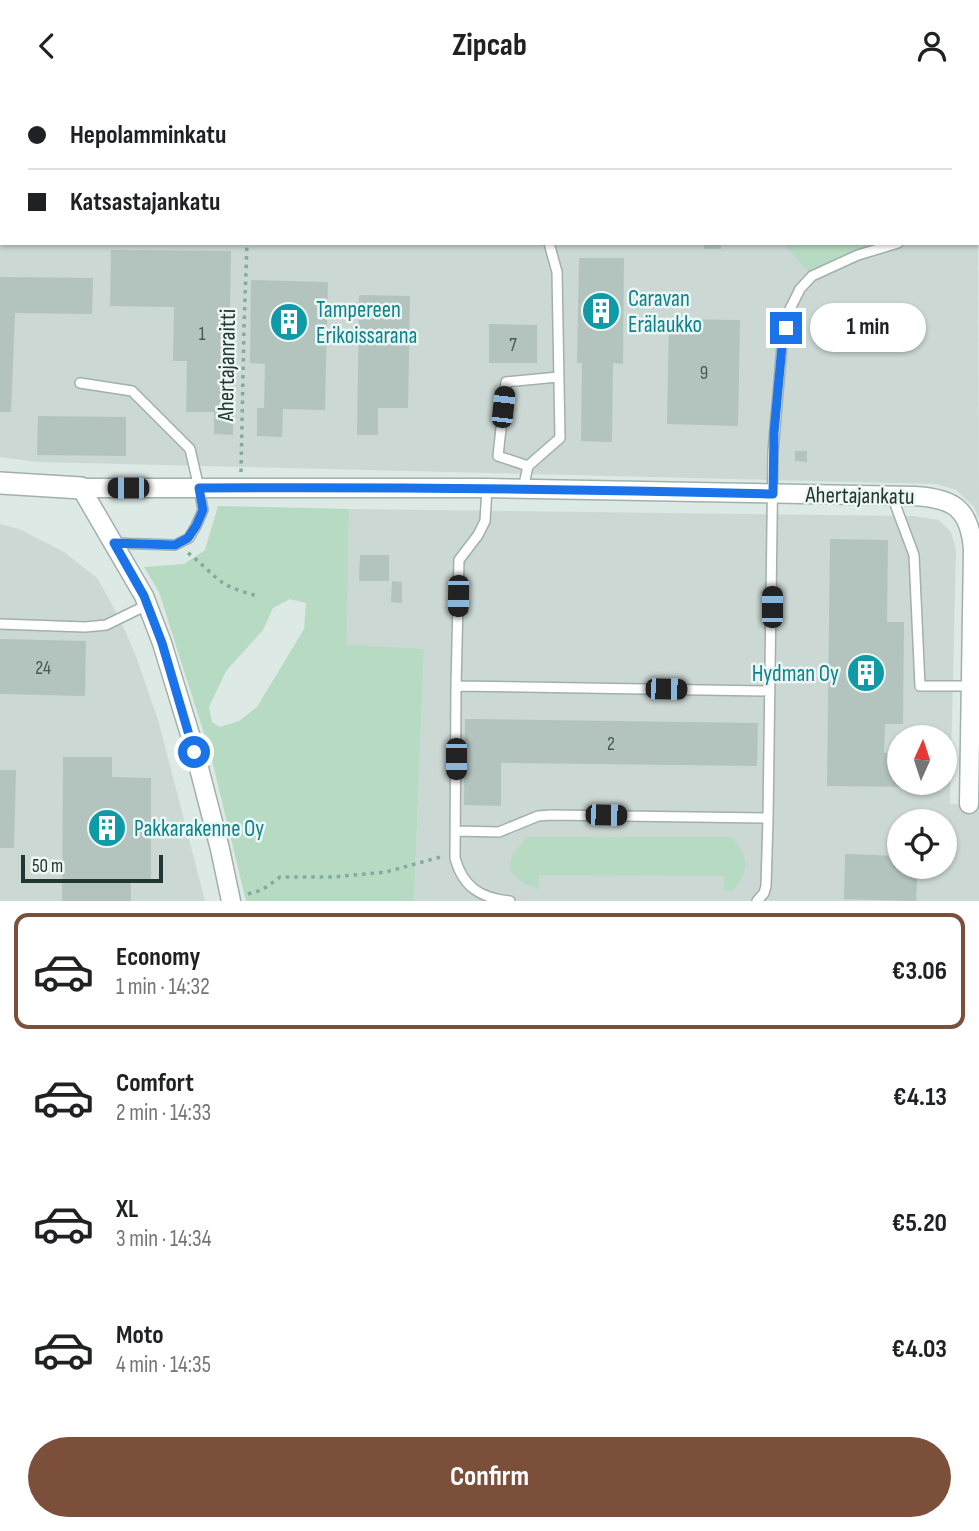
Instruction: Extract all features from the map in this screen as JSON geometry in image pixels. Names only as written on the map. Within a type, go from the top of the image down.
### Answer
[{"type":"street","points":[[0,483],[81,488],[144,596],[162,643],[192,741],[231,900]]},
{"type":"street","name":"Ahertajankatu","points":[[81,488],[486,488],[944,499],[954,505],[968,523],[974,550],[971,686],[975,725],[970,804]]},
{"type":"lane","points":[[523,489],[528,466],[559,438],[557,272],[550,245]]},
{"type":"lane","points":[[757,901],[766,886],[773,452],[782,346],[790,309],[800,289],[812,276],[858,255],[891,245]]},
{"type":"lane","points":[[528,466],[498,456],[506,382],[558,377]]},
{"type":"lane","points":[[80,383],[132,391],[190,449],[199,488],[203,510],[188,538],[175,545],[114,543]]},
{"type":"lane","points":[[486,488],[485,521],[459,560],[455,853],[459,871],[478,893],[492,899],[510,901]]},
{"type":"lane","points":[[892,496],[914,555],[919,686],[971,686]]},
{"type":"lane","points":[[0,624],[85,627],[106,625],[147,605]]},
{"type":"lane","points":[[456,686],[770,691]]},
{"type":"lane","points":[[455,831],[499,832],[538,816],[551,814],[768,818]]},
{"type":"path","name":"Ahertajanraitti","points":[[241,488],[247,245]]},
{"type":"path","points":[[175,545],[199,562],[220,582],[257,596]]},
{"type":"path","points":[[231,900],[262,890],[280,877],[333,877],[386,872],[455,853]]},
{"type":"shaded area","points":[[0,245],[784,245],[812,276],[834,265],[899,245],[978,245],[979,519],[974,507],[956,490],[936,484],[38,462],[0,457]]},
{"type":"shaded area","points":[[349,509],[913,516],[939,520],[951,532],[956,550],[952,725],[887,725],[887,795],[950,795],[950,804],[974,805],[979,662],[979,901],[414,901],[424,650],[347,645]]},
{"type":"shaded area","points":[[0,524],[19,529],[64,552],[97,578],[118,615],[136,656],[159,723],[205,901],[0,901]]},
{"type":"green space","points":[[784,245],[897,245],[812,276]]},
{"type":"green space","points":[[218,506],[349,509],[347,645],[424,649],[414,901],[246,901],[210,752],[159,592],[144,567],[184,564],[205,550]],"holes":[[[290,599],[306,603],[304,629],[257,707],[239,721],[220,727],[212,722],[209,707],[226,671],[263,630],[273,608]]]},
{"type":"green space","points":[[527,837],[731,837],[744,857],[745,870],[733,890],[724,890],[724,876],[539,875],[539,889],[524,884],[510,871],[512,855]]},
{"type":"building","points":[[704,245],[721,245],[721,249],[704,249]]},
{"type":"building","points":[[111,250],[231,251],[229,360],[234,360],[233,435],[214,434],[214,412],[186,412],[187,361],[173,361],[174,307],[110,306]]},
{"type":"building","name":"Caravan Erälaukko","points":[[579,258],[624,258],[623,364],[613,363],[612,442],[581,441],[582,363],[577,363]]},
{"type":"building","points":[[0,277],[93,278],[92,314],[15,313],[11,412],[0,412]]},
{"type":"building","name":"Tampereen Erikoissarana","points":[[251,280],[328,282],[325,410],[283,409],[282,437],[257,436],[257,408],[264,408],[265,364],[250,363]]},
{"type":"building","points":[[359,295],[410,296],[408,408],[378,408],[378,435],[357,435]]},
{"type":"building","points":[[669,319],[740,320],[738,426],[667,424]]},
{"type":"building","points":[[489,324],[537,325],[537,363],[489,363]]},
{"type":"building","points":[[38,416],[126,417],[126,456],[37,455]]},
{"type":"building","points":[[795,451],[807,451],[807,462],[795,461]]},
{"type":"building","name":"Hydman Oy","points":[[830,539],[888,540],[887,622],[904,622],[903,724],[885,724],[887,787],[827,786]]},
{"type":"building","points":[[360,555],[389,555],[389,581],[359,581]]},
{"type":"building","points":[[392,581],[402,582],[402,603],[391,602]]},
{"type":"building","points":[[0,639],[86,641],[85,696],[0,694]]},
{"type":"building","points":[[465,719],[758,723],[757,766],[501,763],[501,806],[464,805]]},
{"type":"building","name":"Pakkarakenne Oy","points":[[63,757],[112,757],[112,777],[151,778],[151,879],[131,879],[131,901],[62,901]]},
{"type":"building","points":[[0,770],[16,770],[14,848],[0,848]]},
{"type":"building","points":[[845,854],[887,856],[887,879],[917,879],[916,901],[844,899]]},
{"type":"place","name":"Caravan Erälaukko","points":[[601,311]]},
{"type":"place","name":"Tampereen Erikoissarana","points":[[289,322]]},
{"type":"place","name":"Hydman Oy","points":[[866,673]]},
{"type":"place","name":"Pakkarakenne Oy","points":[[107,828]]},
{"type":"route","points":[[194,752],[162,643],[144,596],[114,543],[175,545],[188,538],[203,510],[199,488],[486,488],[773,494],[774,433],[786,328]]}]
